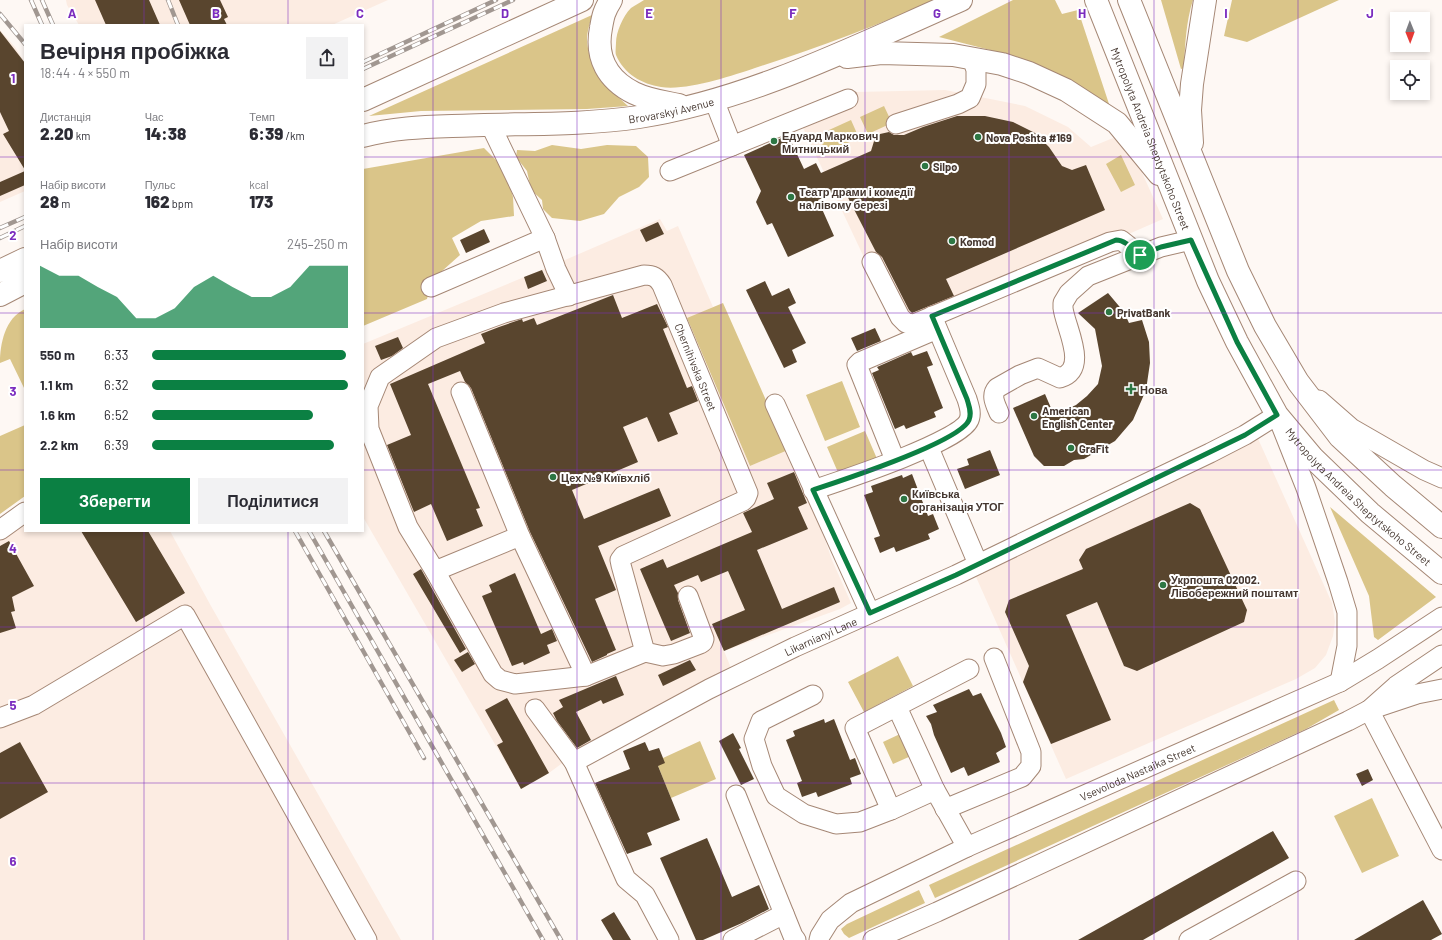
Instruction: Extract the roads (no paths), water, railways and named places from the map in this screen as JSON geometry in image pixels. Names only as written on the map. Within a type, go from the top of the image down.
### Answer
[{"type":"main road","points":[[364,100],[582,0]]},
{"type":"main road","points":[[611,0],[604,10],[599,38],[600,54],[606,69],[616,82],[635,94],[689,107]]},
{"type":"main road","name":"Brovarskyi Avenue","points":[[364,136],[403,128],[490,124],[594,122],[689,107],[714,100],[802,69],[961,0]]},
{"type":"main road","name":"Mytropolyta Andreia Sheptytskoho Street","points":[[1096,0],[1191,240],[1237,342],[1277,415],[1313,458],[1370,513],[1442,573]]},
{"type":"main road","points":[[1129,0],[1238,271],[1265,326],[1298,382],[1340,437],[1393,486],[1442,526]]},
{"type":"main road","points":[[1193,162],[1190,110],[1192,84],[1205,0]]},
{"type":"main road","points":[[802,69],[845,58],[881,52],[953,55],[1002,64],[1029,73],[1066,90],[1117,123],[1172,190]]},
{"type":"main road","points":[[0,271],[24,259]]},
{"type":"main road","points":[[0,294],[24,282]]},
{"type":"street","points":[[896,124],[958,104],[970,98],[976,84],[976,70],[972,58]]},
{"type":"street","points":[[670,171],[848,99]]},
{"type":"street","points":[[714,100],[732,146]]},
{"type":"street","points":[[490,124],[545,238],[556,269],[568,296],[504,313],[436,338],[380,377],[368,406],[369,429],[408,527],[435,571],[493,674],[500,680],[515,684],[586,676],[645,652],[663,656],[674,654],[702,642],[703,635],[688,596]]},
{"type":"street","points":[[431,287],[545,238]]},
{"type":"street","points":[[895,460],[857,365],[860,362],[935,322],[1110,242],[1121,240],[1140,255]]},
{"type":"street","points":[[998,414],[993,396],[994,391],[997,388],[1038,368],[1060,378],[1069,373],[1073,368],[1075,350],[1063,308],[1063,302],[1069,293],[1088,276],[1161,247],[1191,240]]},
{"type":"street","points":[[872,262],[900,317],[906,323],[914,324],[935,322]]},
{"type":"street","name":"Chernihivska Street","points":[[568,296],[644,275],[652,275],[659,280],[748,493],[743,501],[623,556],[620,560],[645,652]]},
{"type":"street","points":[[813,490],[929,448],[964,428],[969,420],[971,412],[935,322]]},
{"type":"street","points":[[1298,382],[1351,428],[1424,470],[1442,478]]},
{"type":"street","points":[[461,392],[520,536],[586,676]]},
{"type":"street","points":[[775,404],[870,613]]},
{"type":"street","points":[[1277,415],[1306,488],[1347,612],[1347,646],[1340,682]]},
{"type":"street","name":"Likarnianyi Lane","points":[[574,762],[708,689],[978,564],[1245,435],[1277,415]]},
{"type":"street","points":[[929,448],[978,564]]},
{"type":"street","points":[[0,530],[24,513]]},
{"type":"street","points":[[435,571],[520,536]]},
{"type":"street","points":[[0,718],[34,705],[185,615],[367,940]]},
{"type":"street","name":"Vsevoloda Nastaika Street","points":[[830,920],[851,903],[966,847],[1340,682],[1378,660],[1442,617]]},
{"type":"street","points":[[1369,710],[1396,686],[1442,655]]},
{"type":"street","points":[[946,809],[1022,777],[1031,766],[1031,752],[994,658]]},
{"type":"street","points":[[891,810],[855,728],[969,669]]},
{"type":"street","points":[[873,940],[1369,710],[1417,694],[1442,689]]},
{"type":"street","points":[[813,695],[760,721],[754,739],[762,766],[776,796],[804,814],[836,824],[860,822],[935,790]]},
{"type":"street","points":[[897,707],[935,790],[966,847]]},
{"type":"street","points":[[535,709],[574,762],[626,879],[646,895],[669,940]]},
{"type":"street","points":[[1369,710],[1442,850]]},
{"type":"street","points":[[736,795],[796,940]]},
{"type":"street","points":[[1189,940],[1296,881]]},
{"type":"street","points":[[733,940],[784,914]]},
{"type":"street","points":[[819,940],[830,920]]},
{"type":"street","points":[[826,940],[825,936],[830,920]]},
{"type":"railway","points":[[31,0],[42,24]]},
{"type":"railway","points":[[42,0],[53,24]]},
{"type":"railway","points":[[168,0],[178,24]]},
{"type":"railway","points":[[364,62],[496,0]]},
{"type":"railway","points":[[364,69],[513,0]]},
{"type":"railway","points":[[0,14],[24,43]]},
{"type":"railway","points":[[0,228],[24,217]]},
{"type":"railway","points":[[0,238],[24,226]]},
{"type":"railway","points":[[296,532],[424,758]]},
{"type":"railway","points":[[310,532],[543,940]]},
{"type":"railway","points":[[325,532],[561,940]]},
{"type":"place","name":"Nova Poshta #169","points":[[978,137]]},
{"type":"place","name":"Едуард Маркович Митницький","points":[[774,141]]},
{"type":"place","name":"Silpo","points":[[925,166]]},
{"type":"place","name":"Театр драми і комедії на лівому березі","points":[[791,197]]},
{"type":"place","name":"Komod","points":[[952,241]]},
{"type":"place","name":"PrivatBank","points":[[1109,312]]},
{"type":"place","name":"Нова","points":[[1131,389]]},
{"type":"place","name":"American English Center","points":[[1034,416]]},
{"type":"place","name":"GraFit","points":[[1071,448]]},
{"type":"place","name":"Цех №9 Київхліб","points":[[553,477]]},
{"type":"place","name":"Київська організація УТОГ","points":[[904,499]]},
{"type":"place","name":"Укрпошта 02002. Лівобережний поштамт","points":[[1163,585]]}]
